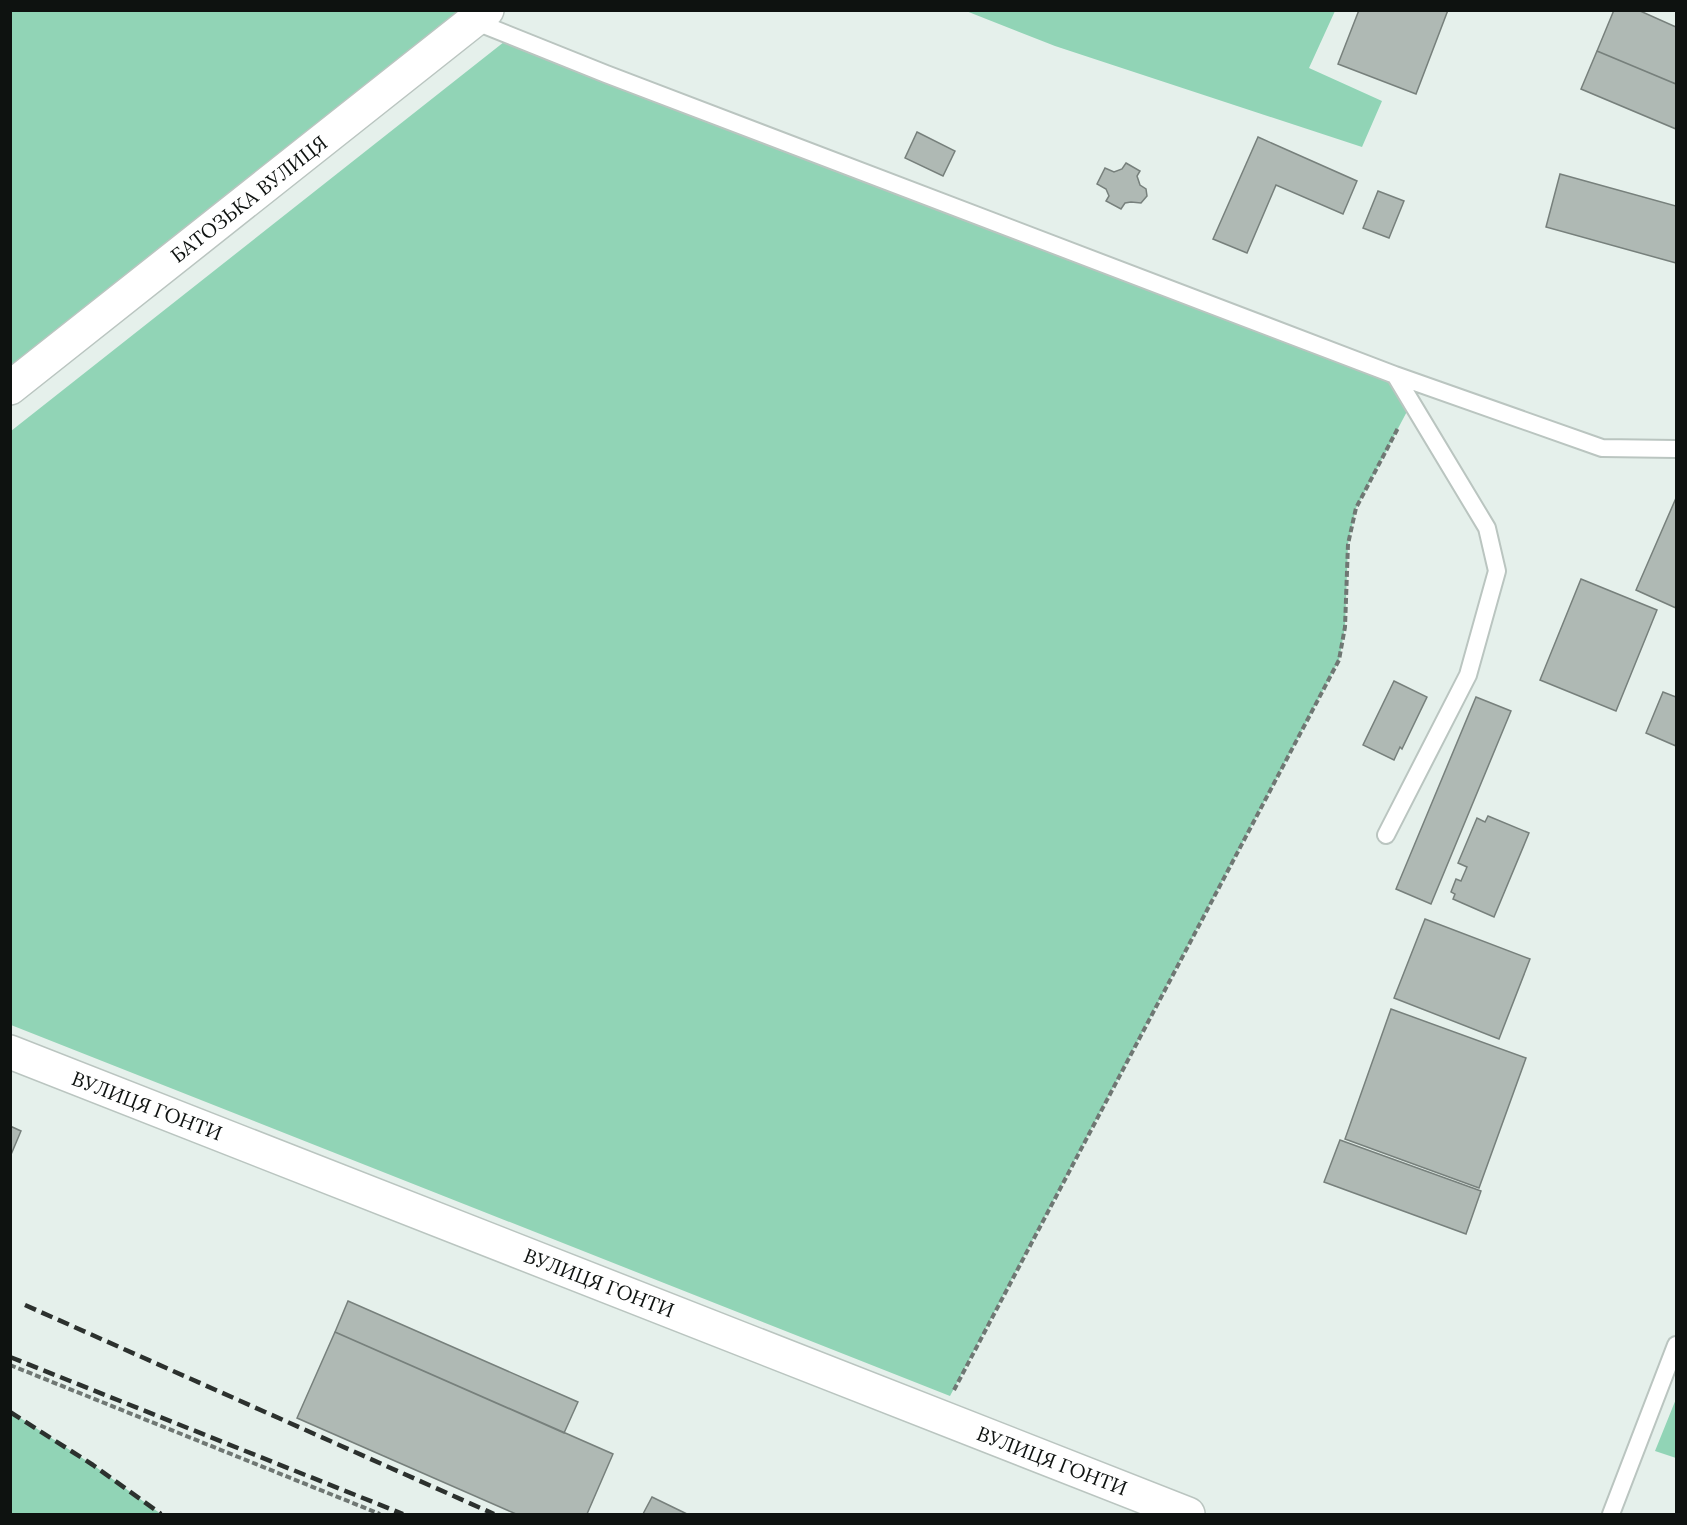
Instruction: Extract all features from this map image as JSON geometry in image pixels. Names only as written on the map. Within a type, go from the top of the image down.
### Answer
[{"type":"street","name":"БАТОЗЬКА ВУЛИЦЯ","points":[[10,388],[480,16]]},
{"type":"street","name":"ВУЛИЦЯ ГОНТИ","points":[[10,1052],[1188,1515]]},
{"type":"lane","points":[[480,16],[628,82],[1395,375],[1602,448],[1677,449]]},
{"type":"lane","points":[[1386,836],[1468,675],[1497,571],[1487,528],[1395,375]]},
{"type":"lane","points":[[1611,1515],[1677,1345]]},
{"type":"path","points":[[939,1417],[1340,660],[1345,627],[1348,544],[1356,508],[1412,402]]},
{"type":"path","points":[[10,1365],[380,1515]]},
{"type":"green space","points":[[11,11],[487,11],[11,388]]},
{"type":"green space","points":[[966,11],[1335,11],[1309,68],[1382,101],[1362,147],[1055,46]]},
{"type":"green space","points":[[513,35],[1395,375],[1412,402],[1356,508],[1348,544],[1345,627],[1339,660],[950,1396],[11,1025],[11,431]]},
{"type":"green space","points":[[1676,1399],[1676,1458],[1655,1451]]},
{"type":"green space","points":[[11,1412],[93,1465],[161,1514],[11,1514]]},
{"type":"building","points":[[1359,10],[1448,10],[1416,94],[1338,64]]},
{"type":"building","points":[[1614,10],[1638,10],[1676,27],[1676,84],[1597,51]]},
{"type":"building","points":[[1597,51],[1676,84],[1676,129],[1581,89]]},
{"type":"building","points":[[917,132],[955,151],[943,176],[905,158]]},
{"type":"building","points":[[1258,137],[1357,181],[1343,214],[1276,185],[1247,253],[1213,239]]},
{"type":"building","points":[[1126,163],[1140,171],[1137,176],[1140,185],[1146,189],[1147,196],[1141,203],[1125,203],[1121,209],[1106,201],[1109,196],[1106,189],[1097,184],[1105,168],[1114,172],[1122,169]]},
{"type":"building","points":[[1560,174],[1676,206],[1676,263],[1546,227]]},
{"type":"building","points":[[1378,191],[1404,201],[1389,238],[1363,228]]},
{"type":"building","points":[[1676,498],[1676,608],[1636,590]]},
{"type":"building","points":[[1581,579],[1657,610],[1616,711],[1540,680]]},
{"type":"building","points":[[1394,681],[1427,697],[1402,749],[1400,747],[1394,760],[1363,745]]},
{"type":"building","points":[[1663,692],[1676,697],[1676,746],[1646,733]]},
{"type":"building","points":[[1476,697],[1511,711],[1431,904],[1396,889]]},
{"type":"building","points":[[1488,816],[1529,833],[1494,917],[1453,899],[1455,894],[1451,892],[1456,879],[1461,881],[1467,867],[1458,863],[1477,818],[1485,822]]},
{"type":"building","points":[[1425,919],[1530,959],[1499,1039],[1394,998]]},
{"type":"building","points":[[1391,1009],[1526,1058],[1479,1188],[1345,1139]]},
{"type":"building","points":[[10,1126],[21,1131],[10,1157]]},
{"type":"building","points":[[1340,1140],[1481,1191],[1466,1234],[1324,1182]]},
{"type":"building","points":[[348,1301],[578,1402],[564,1433],[335,1332]]},
{"type":"building","points":[[335,1332],[613,1454],[587,1514],[516,1514],[297,1418]]},
{"type":"building","points":[[652,1497],[687,1514],[643,1514]]},
{"type":"railway","points":[[25,1305],[494,1514]]},
{"type":"railway","points":[[10,1357],[403,1514]]},
{"type":"railway","points":[[10,1412],[93,1465],[161,1514]]}]
